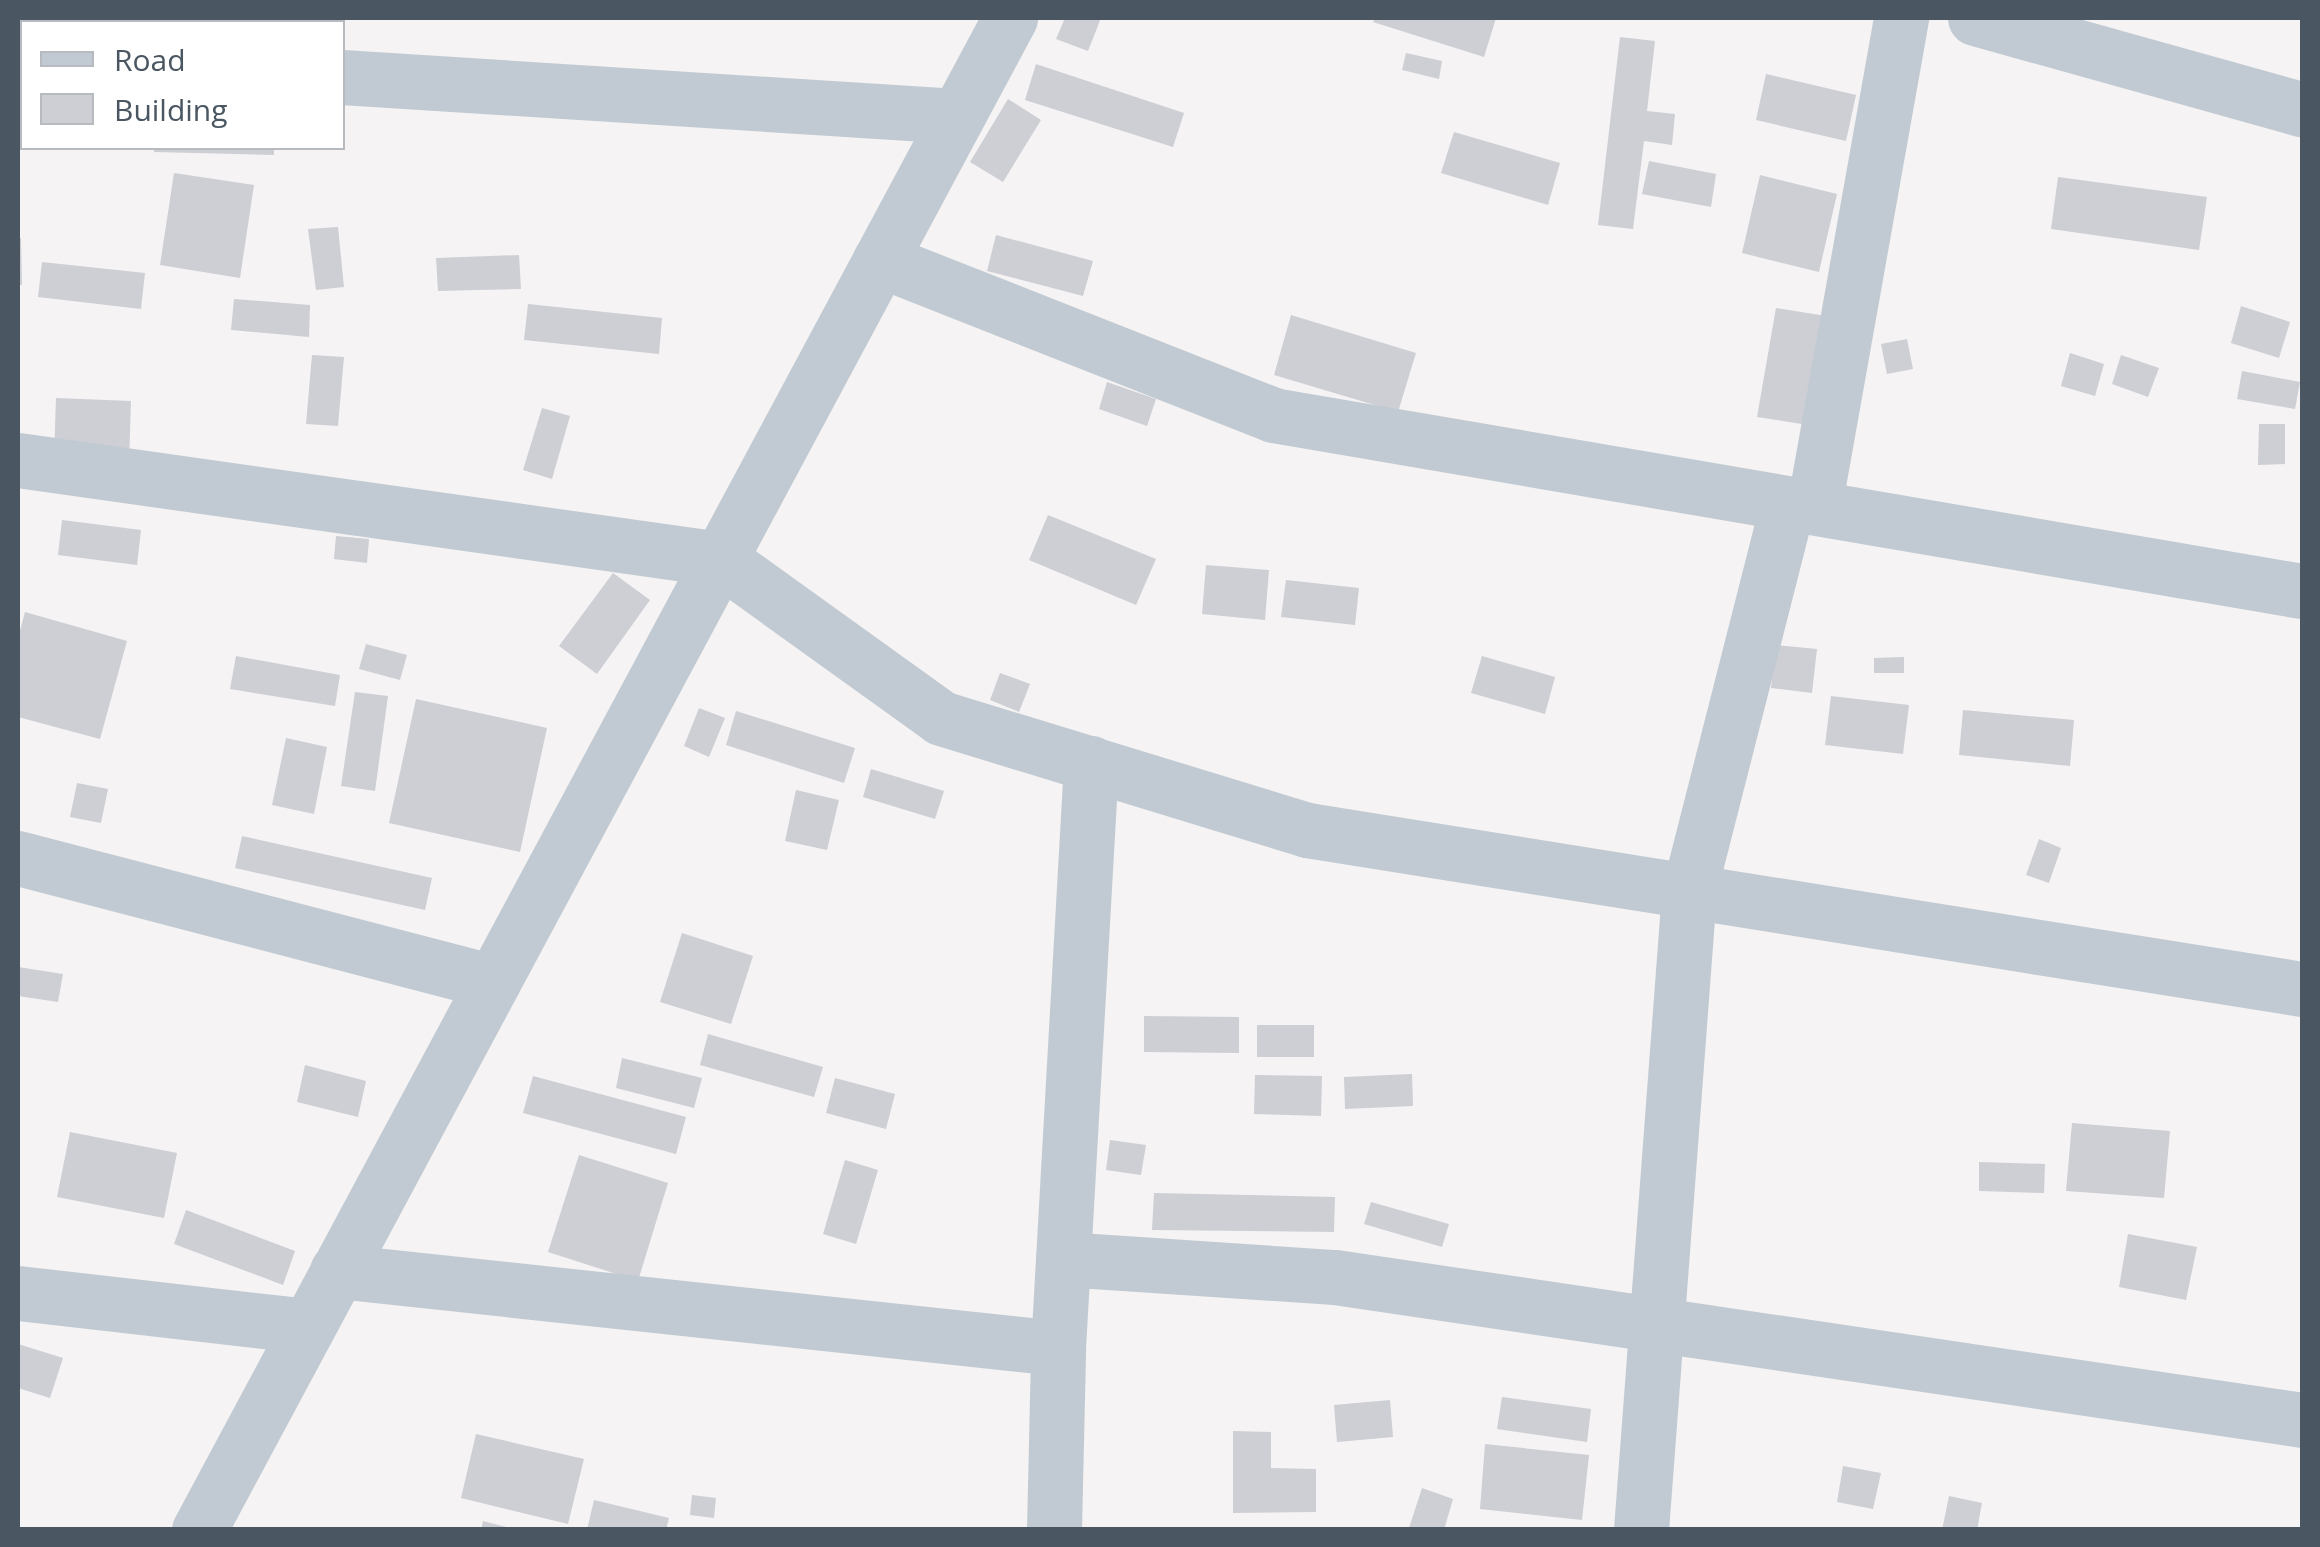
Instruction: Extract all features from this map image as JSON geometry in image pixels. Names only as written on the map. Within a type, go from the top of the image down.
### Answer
[{"type":"street","points":[[198,1530],[1010,18]]},
{"type":"street","points":[[1642,1530],[1689,891],[1801,506],[1900,18]]},
{"type":"street","points":[[1975,18],[2302,109]]},
{"type":"street","points":[[345,77],[958,116]]},
{"type":"street","points":[[880,260],[1273,415],[2302,591]]},
{"type":"street","points":[[18,460],[720,559],[941,718],[1307,830],[2302,989]]},
{"type":"street","points":[[1054,1530],[1058,1348],[1091,763]]},
{"type":"street","points":[[18,858],[493,982]]},
{"type":"street","points":[[1063,1259],[1335,1278],[2302,1420]]},
{"type":"street","points":[[337,1271],[1058,1348]]},
{"type":"street","points":[[18,1293],[307,1326]]},
{"type":"building","points":[[1065,18],[1101,18],[1088,51],[1056,39]]},
{"type":"building","points":[[1375,18],[1496,18],[1484,57],[1373,22]]},
{"type":"building","points":[[1620,37],[1655,41],[1647,111],[1675,114],[1672,145],[1644,141],[1633,229],[1598,225]]},
{"type":"building","points":[[1406,53],[1442,61],[1439,79],[1402,70]]},
{"type":"building","points":[[1036,64],[1184,113],[1173,147],[1025,100]]},
{"type":"building","points":[[1766,74],[1856,95],[1846,141],[1756,120]]},
{"type":"building","points":[[1008,99],[1041,120],[1003,182],[970,162]]},
{"type":"building","points":[[1454,132],[1560,163],[1548,205],[1441,173]]},
{"type":"building","points":[[274,150],[274,155],[154,152]]},
{"type":"building","points":[[1649,161],[1716,174],[1711,207],[1642,194]]},
{"type":"building","points":[[174,173],[254,185],[240,278],[160,265]]},
{"type":"building","points":[[1760,175],[1837,194],[1819,272],[1742,253]]},
{"type":"building","points":[[2058,177],[2207,197],[2199,250],[2051,229]]},
{"type":"building","points":[[338,227],[344,287],[316,290],[308,229]]},
{"type":"building","points":[[996,235],[1093,261],[1083,296],[987,271]]},
{"type":"building","points":[[21,238],[22,285],[18,285]]},
{"type":"building","points":[[519,255],[521,289],[438,291],[436,258]]},
{"type":"building","points":[[42,262],[145,273],[141,309],[38,297]]},
{"type":"building","points":[[234,299],[310,305],[309,337],[231,330]]},
{"type":"building","points":[[528,304],[662,318],[659,354],[524,340]]},
{"type":"building","points":[[2241,306],[2290,322],[2279,358],[2231,343]]},
{"type":"building","points":[[1776,308],[1826,316],[1808,425],[1757,417]]},
{"type":"building","points":[[1291,315],[1416,353],[1398,412],[1274,375]]},
{"type":"building","points":[[1907,339],[1913,369],[1887,374],[1881,344]]},
{"type":"building","points":[[2070,353],[2104,364],[2095,396],[2061,386]]},
{"type":"building","points":[[312,355],[344,357],[338,426],[306,424]]},
{"type":"building","points":[[2121,355],[2159,368],[2148,397],[2112,384]]},
{"type":"building","points":[[2242,371],[2300,382],[2295,409],[2237,399]]},
{"type":"building","points":[[1107,382],[1156,399],[1147,426],[1099,409]]},
{"type":"building","points":[[56,398],[131,401],[129,463],[54,459]]},
{"type":"building","points":[[542,408],[570,416],[552,479],[523,470]]},
{"type":"building","points":[[2259,424],[2285,424],[2285,464],[2258,465]]},
{"type":"building","points":[[1048,515],[1156,559],[1136,605],[1029,560]]},
{"type":"building","points":[[62,520],[141,530],[137,565],[58,555]]},
{"type":"building","points":[[336,536],[369,539],[367,563],[334,559]]},
{"type":"building","points":[[1206,565],[1269,570],[1265,620],[1202,614]]},
{"type":"building","points":[[613,573],[650,600],[597,674],[559,646]]},
{"type":"building","points":[[1286,580],[1359,588],[1355,625],[1281,617]]},
{"type":"building","points":[[25,612],[127,641],[100,739],[18,717],[18,638]]},
{"type":"building","points":[[366,644],[407,655],[400,680],[359,669]]},
{"type":"building","points":[[1776,645],[1817,649],[1812,693],[1771,688]]},
{"type":"building","points":[[236,656],[340,675],[335,706],[230,689]]},
{"type":"building","points":[[1482,656],[1555,677],[1545,714],[1471,693]]},
{"type":"building","points":[[1904,657],[1904,673],[1874,673],[1874,658]]},
{"type":"building","points":[[1000,673],[1030,684],[1019,712],[990,700]]},
{"type":"building","points":[[355,692],[388,696],[375,791],[341,786]]},
{"type":"building","points":[[1831,696],[1909,705],[1903,754],[1825,745]]},
{"type":"building","points":[[416,699],[547,728],[520,852],[389,823]]},
{"type":"building","points":[[699,708],[725,718],[709,757],[684,746]]},
{"type":"building","points":[[1963,710],[2074,720],[2070,766],[1959,755]]},
{"type":"building","points":[[736,711],[855,748],[844,783],[726,745]]},
{"type":"building","points":[[286,738],[327,747],[314,814],[272,805]]},
{"type":"building","points":[[871,769],[944,791],[935,819],[863,797]]},
{"type":"building","points":[[77,783],[108,789],[101,823],[70,817]]},
{"type":"building","points":[[796,790],[839,800],[827,850],[785,841]]},
{"type":"building","points":[[242,836],[432,878],[425,910],[235,868]]},
{"type":"building","points":[[2039,839],[2061,848],[2049,883],[2026,875]]},
{"type":"building","points":[[682,933],[753,956],[731,1024],[660,1002]]},
{"type":"building","points":[[18,967],[63,974],[58,1002],[18,996]]},
{"type":"building","points":[[1144,1016],[1239,1017],[1239,1053],[1144,1052]]},
{"type":"building","points":[[1257,1025],[1314,1025],[1314,1057],[1257,1057]]},
{"type":"building","points":[[708,1034],[823,1067],[814,1097],[700,1065]]},
{"type":"building","points":[[622,1058],[702,1078],[694,1108],[616,1088]]},
{"type":"building","points":[[305,1065],[366,1081],[358,1117],[297,1102]]},
{"type":"building","points":[[1412,1074],[1413,1106],[1345,1109],[1344,1077]]},
{"type":"building","points":[[1255,1075],[1322,1076],[1321,1116],[1254,1114]]},
{"type":"building","points":[[533,1076],[686,1117],[676,1154],[523,1113]]},
{"type":"building","points":[[835,1078],[895,1094],[886,1129],[826,1113]]},
{"type":"building","points":[[2072,1123],[2170,1131],[2164,1198],[2066,1191]]},
{"type":"building","points":[[70,1132],[177,1153],[164,1218],[57,1197]]},
{"type":"building","points":[[1110,1140],[1146,1145],[1141,1175],[1106,1170]]},
{"type":"building","points":[[579,1155],[668,1183],[638,1281],[548,1252]]},
{"type":"building","points":[[845,1160],[878,1170],[856,1244],[823,1234]]},
{"type":"building","points":[[1979,1162],[2045,1164],[2044,1193],[1979,1191]]},
{"type":"building","points":[[1154,1193],[1335,1197],[1334,1232],[1152,1230]]},
{"type":"building","points":[[1371,1202],[1449,1224],[1442,1247],[1364,1224]]},
{"type":"building","points":[[186,1210],[295,1251],[283,1285],[174,1244]]},
{"type":"building","points":[[2128,1234],[2197,1247],[2186,1300],[2119,1287]]},
{"type":"building","points":[[18,1344],[63,1358],[50,1398],[18,1388]]},
{"type":"building","points":[[1502,1397],[1591,1409],[1587,1442],[1497,1429]]},
{"type":"building","points":[[1390,1400],[1393,1437],[1337,1442],[1334,1405]]},
{"type":"building","points":[[1233,1431],[1271,1432],[1271,1468],[1316,1469],[1316,1512],[1233,1513]]},
{"type":"building","points":[[476,1434],[584,1459],[568,1524],[461,1498]]},
{"type":"building","points":[[1485,1444],[1589,1455],[1582,1520],[1480,1509]]},
{"type":"building","points":[[1843,1466],[1881,1473],[1873,1509],[1837,1502]]},
{"type":"building","points":[[1422,1488],[1453,1499],[1444,1530],[1409,1528]]},
{"type":"building","points":[[692,1495],[716,1498],[714,1518],[690,1515]]},
{"type":"building","points":[[1949,1496],[1982,1503],[1977,1530],[1942,1530]]},
{"type":"building","points":[[594,1500],[669,1518],[666,1530],[587,1530]]},
{"type":"building","points":[[483,1521],[510,1528],[481,1530]]}]
